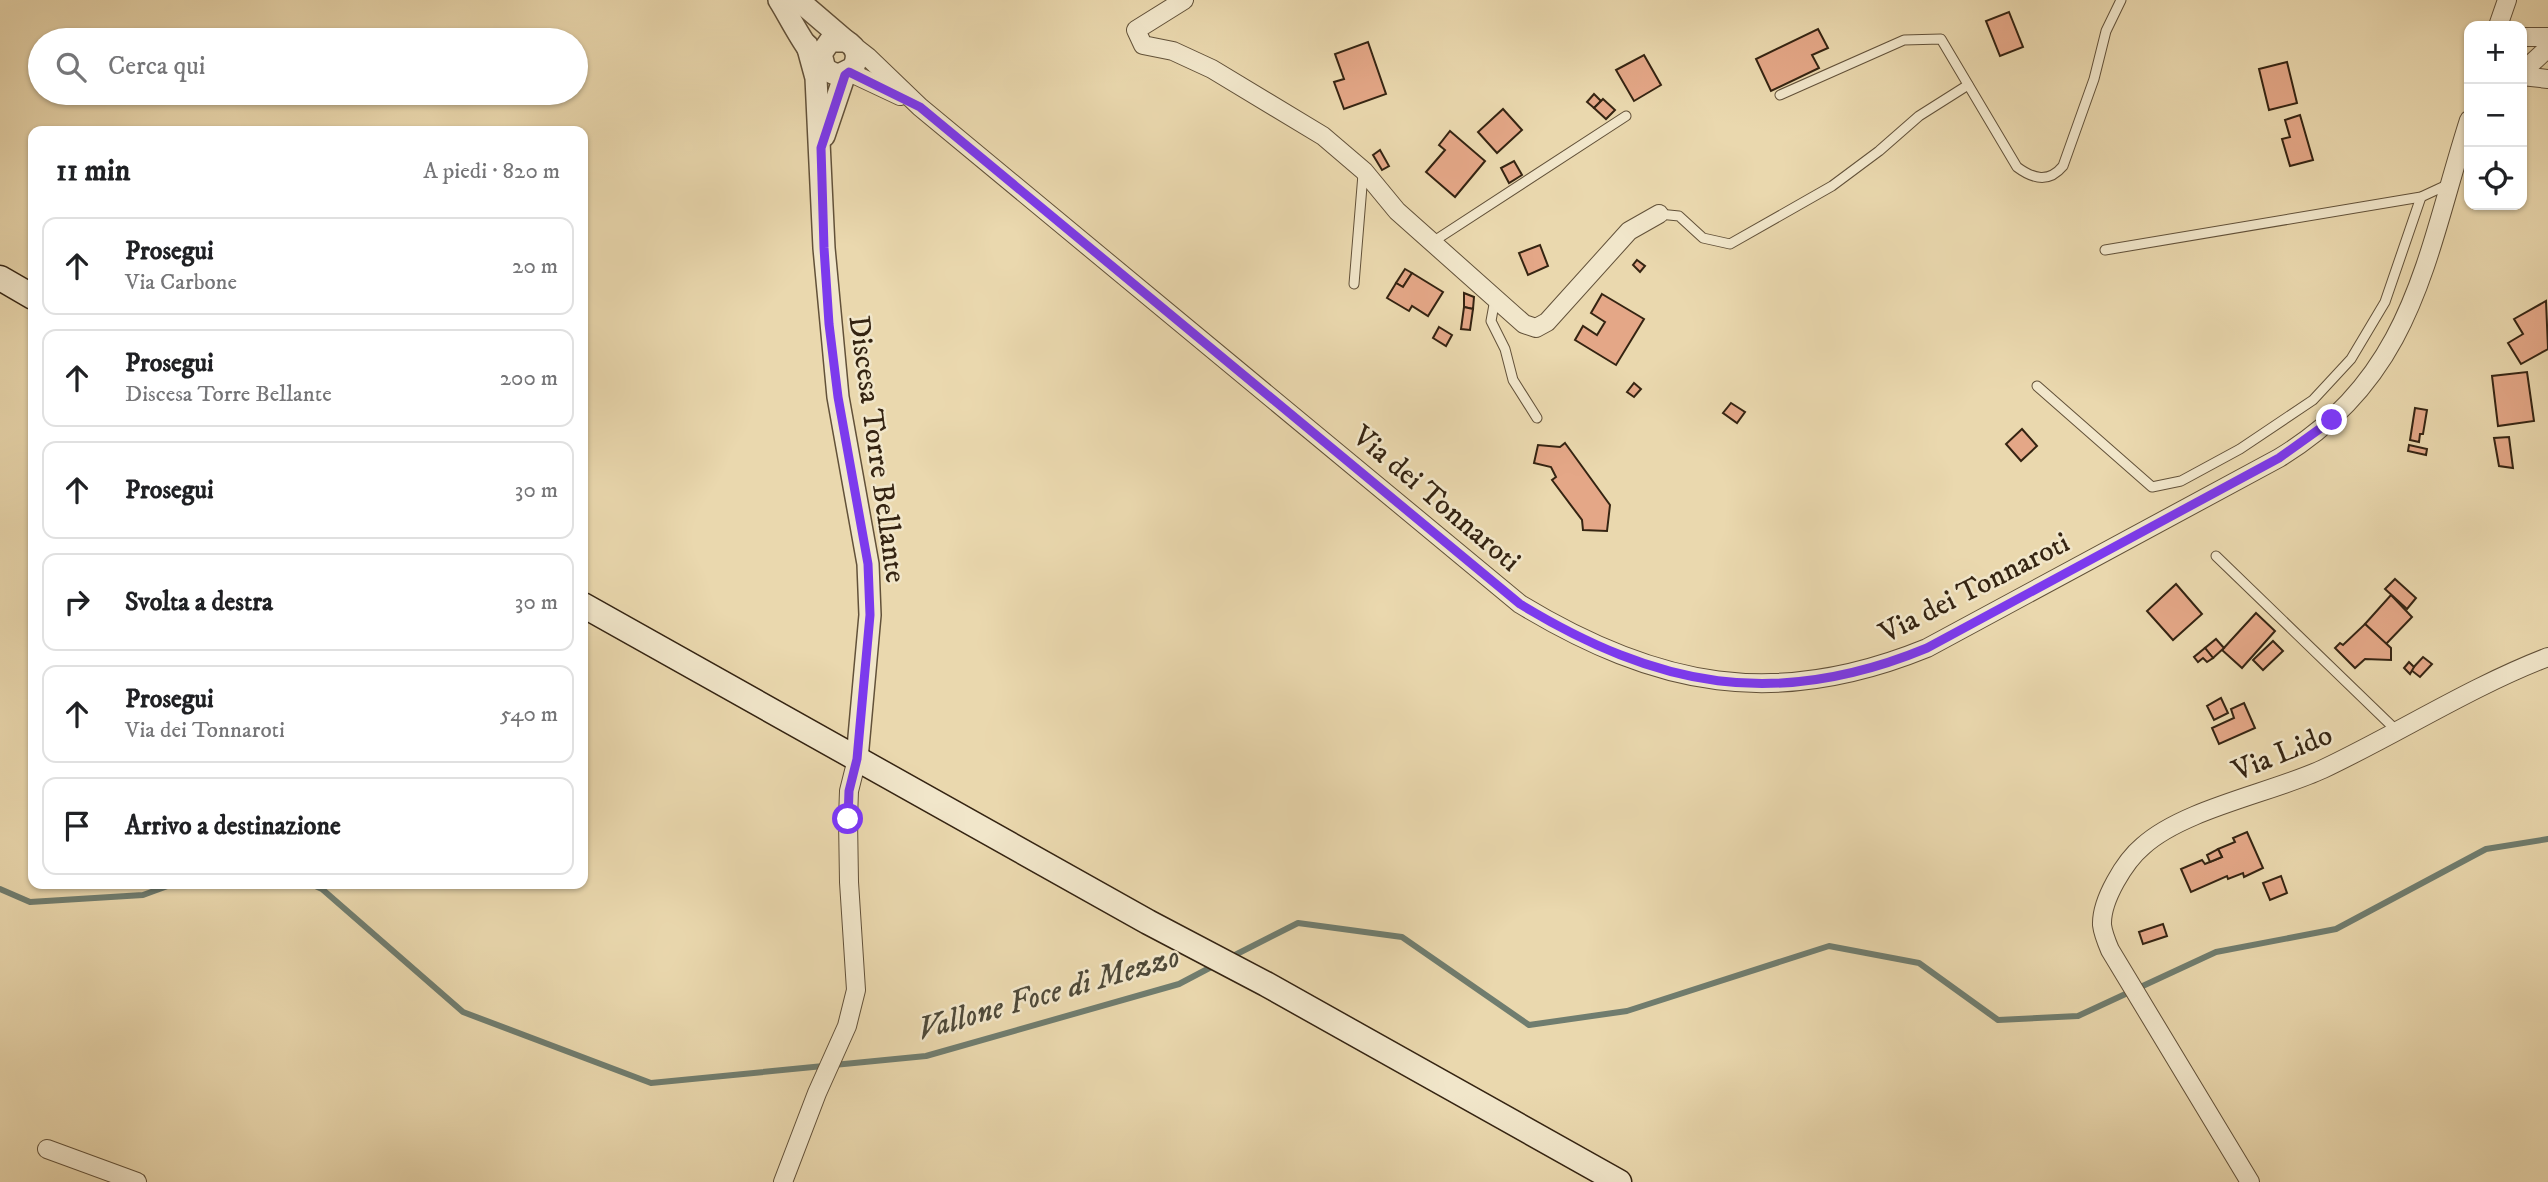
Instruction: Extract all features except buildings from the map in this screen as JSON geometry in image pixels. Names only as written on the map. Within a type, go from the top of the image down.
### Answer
[{"type":"main road","points":[[0,278],[28,294]]},
{"type":"main road","points":[[588,608],[1619,1182]]},
{"type":"street","points":[[779,0],[826,65],[920,107]]},
{"type":"street","points":[[798,0],[868,57],[920,107]]},
{"type":"street","points":[[1184,0],[1136,30],[1143,45],[1173,51],[1212,69],[1323,136],[1364,171],[1397,211],[1431,243],[1524,324],[1536,328],[1547,322],[1629,231],[1659,214]]},
{"type":"street","points":[[2500,21],[2507,0]]},
{"type":"street","points":[[2527,37],[2548,37]]},
{"type":"street","points":[[821,148],[830,41],[848,42]]},
{"type":"street","points":[[826,65],[857,58],[848,42]]},
{"type":"street","points":[[2527,69],[2548,48]]},
{"type":"street","name":"Discesa Torre Bellante","points":[[826,65],[821,148],[829,324],[838,397],[868,564],[870,615],[857,759]]},
{"type":"street","points":[[2527,75],[2548,79]]},
{"type":"street","name":"Via dei Tonnaroti","points":[[920,107],[1520,604],[1558,627],[1622,656],[1664,671],[1722,683],[1791,684],[1866,670],[1918,652],[2298,446],[2332,420],[2355,397],[2389,349],[2407,316],[2422,279],[2464,136]]},
{"type":"street","name":"Via Lido","points":[[2250,1182],[2110,950],[2102,926],[2104,912],[2122,870],[2143,845],[2172,826],[2322,769],[2548,657]]},
{"type":"street","points":[[783,1182],[817,1093],[847,1026],[856,990],[848,819],[849,791],[857,759]]},
{"type":"street","points":[[47,1150],[137,1182]]},
{"type":"lane","points":[[1780,95],[1904,40],[1941,39],[2017,167],[2029,176],[2041,179],[2058,172],[2063,166],[2094,79],[2106,31],[2121,0]]},
{"type":"lane","points":[[1659,214],[1679,216],[1703,238],[1730,244],[1832,186],[1879,151],[1919,116],[1968,85]]},
{"type":"lane","points":[[1431,243],[1626,116]]},
{"type":"lane","points":[[1354,284],[1364,171]]},
{"type":"lane","points":[[2105,250],[2421,197],[2449,184]]},
{"type":"lane","points":[[2037,386],[2152,486],[2181,481],[2240,449],[2313,400],[2351,359],[2385,302],[2421,197]]},
{"type":"lane","points":[[1495,299],[1491,321],[1505,349],[1513,380],[1536,418]]},
{"type":"lane","points":[[2216,556],[2397,731]]},
{"type":"waterway","name":"Vallone Foce di Mezzo","points":[[1229,958],[1298,923],[1402,937],[1529,1025],[1627,1011],[1829,946],[1919,963],[1998,1020],[2078,1016],[2216,952],[2336,929],[2486,849],[2548,839]]},
{"type":"waterway","name":"Vallone Foce di Mezzo","points":[[0,889],[30,902],[143,895],[159,889]]},
{"type":"waterway","name":"Vallone Foce di Mezzo","points":[[322,889],[463,1012],[651,1083],[926,1056],[1179,984],[1217,964]]},
{"type":"route","points":[[848,819],[849,791],[857,759],[870,615],[868,564],[838,397],[829,324],[821,148],[830,115],[845,75],[849,72],[920,107],[1520,604],[1558,627],[1600,647],[1664,671],[1693,678],[1722,683],[1791,684],[1866,670],[1900,659],[1927,648],[2279,458],[2332,420]]}]
